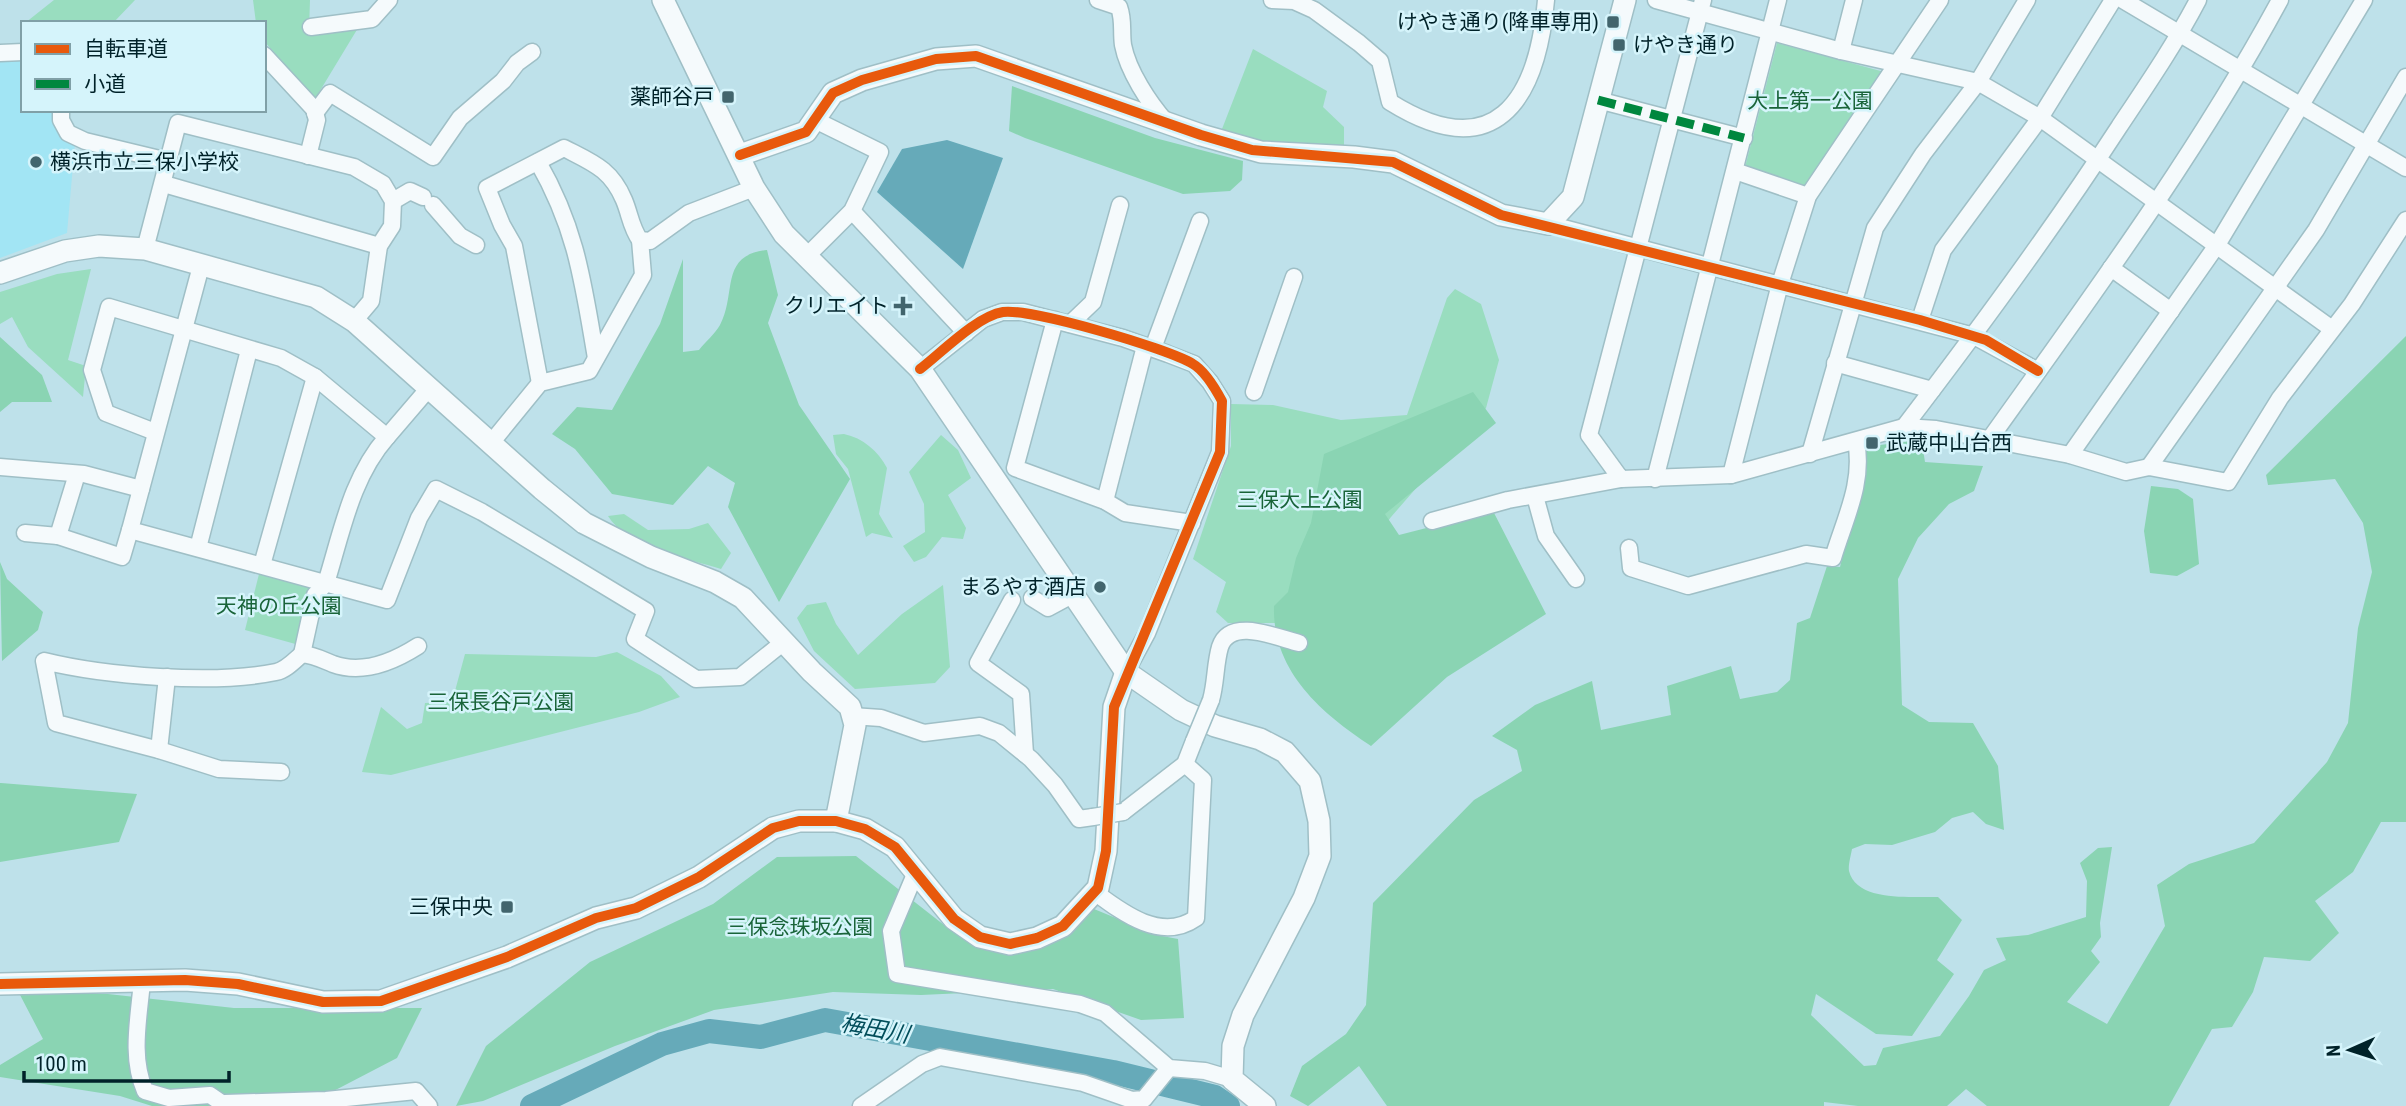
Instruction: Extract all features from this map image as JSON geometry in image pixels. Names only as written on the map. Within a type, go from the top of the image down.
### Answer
[{"type":"street","points":[[311,27],[372,19],[389,0]]},
{"type":"street","points":[[663,0],[754,188],[784,234],[920,369],[1126,672],[1181,710],[1215,726],[1260,739],[1285,752],[1310,781],[1319,821],[1317,865],[1304,898],[1243,1015],[1233,1046],[1232,1079]]},
{"type":"street","points":[[1098,0],[1119,7],[1124,21],[1123,44],[1154,108],[1166,122]]},
{"type":"street","points":[[1272,0],[1294,1],[1314,10],[1380,61],[1390,102],[1439,125],[1463,129],[1487,126],[1507,111],[1523,88],[1534,64],[1546,0]]},
{"type":"street","points":[[1548,224],[1573,197],[1625,0]]},
{"type":"street","points":[[1656,0],[1702,6],[1770,33],[1978,82],[2040,118],[2332,329]]},
{"type":"street","points":[[1655,479],[1778,0]]},
{"type":"street","points":[[1841,51],[1854,0]]},
{"type":"street","points":[[1731,475],[1780,284],[1808,196],[1940,0]]},
{"type":"street","points":[[1811,454],[1850,304],[1875,228],[1910,173],[1978,82],[2027,0]]},
{"type":"street","points":[[1920,320],[1943,250],[2040,118],[2113,0]]},
{"type":"street","points":[[2123,0],[2406,168]]},
{"type":"street","points":[[1904,427],[1974,336],[2097,161],[2180,34],[2199,0]]},
{"type":"street","points":[[1989,440],[2157,203],[2242,72],[2280,0]]},
{"type":"street","points":[[2070,455],[2217,245],[2364,0]]},
{"type":"street","points":[[1620,480],[1589,435],[1702,6]]},
{"type":"street","points":[[0,53],[21,52]]},
{"type":"street","points":[[315,113],[330,93],[433,157],[460,118],[532,52]]},
{"type":"street","points":[[740,155],[806,132],[832,93],[862,80],[954,56],[976,56],[1261,152],[1393,162],[1501,215],[1548,224],[1920,320],[1974,336],[2038,371]]},
{"type":"street","points":[[266,57],[315,113],[317,120],[308,156]]},
{"type":"street","points":[[2150,467],[2221,361],[2276,289],[2406,77]]},
{"type":"street","points":[[1598,100],[1744,138]]},
{"type":"street","points":[[61,112],[61,120],[68,134],[168,161]]},
{"type":"street","points":[[145,249],[180,117],[367,173],[383,184],[393,201],[392,226],[379,246],[371,301],[354,321]]},
{"type":"street","points":[[806,257],[852,211],[880,152],[815,120]]},
{"type":"street","points":[[491,443],[540,383],[589,371],[643,275],[640,240],[634,231],[624,199],[607,170],[564,148],[487,188],[514,246],[540,383]]},
{"type":"street","points":[[538,162],[558,197],[578,252],[596,358]]},
{"type":"street","points":[[1735,171],[1808,196]]},
{"type":"street","points":[[164,184],[379,246]]},
{"type":"street","points":[[640,240],[650,241],[689,213],[754,188]]},
{"type":"street","points":[[393,201],[410,191],[428,201],[460,236],[477,245]]},
{"type":"street","points":[[1120,205],[1093,302],[1063,322],[1015,468],[1105,500],[1125,513],[1192,523]]},
{"type":"street","points":[[852,211],[966,333]]},
{"type":"street","points":[[1432,521],[1535,495],[1620,480],[1731,475],[1904,427],[1936,429],[2070,455],[2126,472],[2150,467],[2228,482],[2280,398],[2360,293],[2406,219]]},
{"type":"street","points":[[1105,500],[1149,347],[1200,221]]},
{"type":"street","points":[[0,273],[65,251],[99,246],[145,249],[316,297],[354,321],[584,523],[652,557],[715,582],[743,598],[812,672],[850,707],[855,725],[836,821]]},
{"type":"street","points":[[25,533],[58,536],[122,557],[201,266]]},
{"type":"street","points":[[2111,268],[2171,311]]},
{"type":"street","points":[[1254,392],[1294,277]]},
{"type":"street","points":[[155,432],[106,414],[92,370],[109,307],[281,358],[315,377],[387,437]]},
{"type":"street","points":[[0,984],[185,980],[237,984],[323,1002],[381,1002],[507,957],[596,918],[636,908],[699,877],[773,828],[799,821],[836,821],[865,829],[895,847],[954,919],[981,937],[1010,944],[1037,938],[1063,926],[1096,893],[1106,851],[1114,707],[1126,672],[1147,633],[1220,452],[1222,401],[1194,364],[1149,347],[1023,312],[1002,312],[984,319],[920,369]]},
{"type":"street","points":[[198,548],[249,350]]},
{"type":"street","points":[[1835,363],[1933,390]]},
{"type":"street","points":[[262,565],[315,377]]},
{"type":"street","points":[[281,772],[219,769],[56,723],[44,661],[80,670],[167,677],[279,672],[302,653],[315,595],[326,583],[357,480],[371,455],[429,388]]},
{"type":"street","points":[[1629,548],[1631,568],[1688,586],[1806,554],[1833,558],[1847,513],[1854,501],[1861,465],[1856,441]]},
{"type":"street","points":[[0,467],[77,474],[141,489]]},
{"type":"street","points":[[58,536],[77,474]]},
{"type":"street","points":[[130,530],[387,600],[419,518],[436,489],[482,512],[646,611],[635,639],[696,678],[740,677],[785,641]]},
{"type":"street","points":[[1535,495],[1546,536],[1576,579]]},
{"type":"street","points":[[1032,598],[1048,608],[1073,594]]},
{"type":"street","points":[[1012,600],[978,663],[1021,694],[1025,754]]},
{"type":"street","points":[[852,716],[881,718],[924,733],[980,726],[999,733],[1025,754],[1055,785],[1079,819],[1124,812],[1185,764],[1217,681],[1221,645],[1231,633],[1245,630],[1300,643]]},
{"type":"street","points":[[302,653],[352,668],[378,666],[398,659],[418,646]]},
{"type":"street","points":[[159,750],[167,677]]},
{"type":"street","points":[[1096,893],[1144,924],[1186,925],[1196,919],[1203,780],[1185,764]]},
{"type":"street","points":[[916,872],[891,931],[897,974],[1080,1004],[1105,1013],[1169,1068],[1205,1071],[1232,1079],[1265,1106]]},
{"type":"street","points":[[142,981],[136,1051],[137,1072],[145,1091],[169,1098],[210,1095],[225,1104],[326,1100],[416,1091],[429,1106]]},
{"type":"street","points":[[861,1106],[922,1064],[940,1057],[1083,1083],[1132,1100],[1144,1099],[1169,1068]]},
{"type":"shaded area","name":"横浜市立三保小学校","points":[[21,55],[21,112],[56,112],[75,143],[67,233],[0,258],[0,57]]},
{"type":"shaded area","points":[[947,140],[1003,158],[963,269],[877,192],[902,149]]},
{"type":"green space","points":[[54,0],[135,0],[115,21],[28,21]]},
{"type":"green space","points":[[253,0],[310,0],[309,30],[358,28],[315,99],[266,43],[266,21],[256,21]]},
{"type":"green space","name":"大上第一公園","points":[[1777,43],[1888,73],[1806,189],[1744,171]]},
{"type":"green space","points":[[1253,49],[1327,91],[1323,107],[1344,127],[1344,147],[1255,144],[1222,129]]},
{"type":"green space","points":[[1012,86],[1155,138],[1243,161],[1242,180],[1230,191],[1183,194],[1025,138],[1009,131]]},
{"type":"green space","points":[[767,250],[778,295],[768,323],[799,405],[850,479],[779,602],[728,507],[735,483],[708,466],[673,505],[612,494],[575,449],[552,434],[577,407],[612,410],[660,324],[683,259],[683,352],[699,350],[720,325],[732,277],[742,259],[752,253]]},
{"type":"green space","points":[[91,269],[68,360],[86,366],[83,397],[28,347],[12,317],[0,324],[0,292],[57,274]]},
{"type":"green space","name":"三保大上公園","points":[[1455,289],[1481,304],[1499,360],[1486,408],[1391,517],[1323,608],[1300,623],[1228,623],[1216,612],[1226,582],[1193,559],[1231,446],[1231,404],[1273,405],[1341,420],[1407,415],[1447,298]]},
{"type":"green space","points":[[2406,336],[2406,822],[2381,822],[2353,872],[2315,901],[2339,933],[2310,961],[2264,957],[2253,992],[2232,1027],[2212,1029],[2169,1106],[1987,1106],[1966,1089],[1947,1106],[1858,1106],[1824,1102],[1824,1106],[1387,1106],[1359,1066],[1308,1106],[1290,1096],[1302,1066],[1346,1034],[1366,1005],[1373,903],[1474,800],[1522,771],[1517,750],[1492,736],[1535,705],[1592,681],[1601,730],[1671,715],[1667,686],[1731,666],[1740,699],[1777,692],[1790,680],[1797,623],[1810,618],[1827,566],[1840,567],[1853,513],[1860,503],[1867,468],[1866,447],[1909,441],[1922,443],[1925,462],[1983,466],[1974,491],[1949,504],[1918,538],[1898,579],[1902,705],[1929,722],[1973,723],[1998,766],[2004,830],[1986,824],[1973,812],[1952,818],[1935,832],[1892,845],[1865,844],[1852,849],[1849,871],[1854,881],[1863,888],[1887,896],[1938,897],[1962,920],[1937,960],[1954,974],[1912,1036],[1876,1034],[1816,994],[1811,1015],[1864,1066],[1876,1065],[1883,1048],[1940,1036],[1984,970],[2006,960],[1996,938],[2028,935],[2086,917],[2087,881],[2080,863],[2098,848],[2112,847],[2100,923],[2101,937],[2091,951],[2100,962],[2067,1002],[2107,1024],[2165,926],[2157,885],[2189,864],[2254,843],[2327,762],[2348,723],[2358,628],[2372,572],[2363,523],[2335,479],[2268,485],[2266,475]]},
{"type":"green space","points":[[0,337],[42,375],[52,402],[12,402],[0,412]]},
{"type":"green space","points":[[1473,392],[1496,423],[1385,514],[1399,535],[1493,511],[1546,614],[1447,677],[1371,746],[1334,719],[1303,688],[1281,651],[1274,606],[1288,592],[1296,558],[1311,523],[1324,454]]},
{"type":"green space","points":[[844,434],[869,446],[887,468],[879,514],[893,538],[872,533],[866,537],[848,469],[836,454],[833,435]]},
{"type":"green space","points":[[941,435],[958,450],[971,478],[948,495],[966,528],[963,539],[942,537],[926,557],[914,562],[903,546],[925,532],[924,504],[909,472]]},
{"type":"green space","points":[[2151,486],[2178,489],[2193,499],[2199,564],[2177,576],[2150,573],[2144,531]]},
{"type":"green space","points":[[624,514],[648,530],[689,529],[708,523],[731,553],[721,569],[659,550],[628,535],[608,516]]},
{"type":"green space","points":[[0,562],[7,579],[43,612],[38,630],[2,661]]},
{"type":"green space","name":"天神の丘公園","points":[[260,570],[315,586],[299,645],[245,630]]},
{"type":"green space","points":[[943,585],[950,667],[935,683],[855,689],[814,651],[797,618],[807,605],[826,602],[836,624],[858,655],[902,614]]},
{"type":"green space","name":"三保長谷戸公園","points":[[617,652],[661,676],[680,697],[639,712],[391,775],[362,772],[381,707],[407,729],[422,723],[425,703],[452,702],[465,654],[596,657]]},
{"type":"green space","points":[[0,783],[137,794],[119,842],[0,862]]},
{"type":"green space","name":"三保念珠坂公園","points":[[856,856],[944,925],[972,941],[1054,939],[1094,909],[1157,935],[1178,939],[1184,1018],[1141,1020],[1053,989],[921,995],[833,992],[714,1010],[615,1046],[483,1101],[456,1106],[486,1046],[590,962],[713,904],[777,857]]},
{"type":"green space","points":[[19,993],[108,994],[234,1008],[422,1008],[397,1058],[324,1096],[223,1106],[152,1106],[120,1096],[0,1077],[0,1065],[43,1039]]},
{"type":"waterway","name":"梅田川","points":[[532,1106],[662,1044],[709,1031],[761,1037],[825,1020],[1113,1072],[1215,1097],[1228,1106]]},
{"type":"marked path","points":[[1598,100],[1744,138]]},
{"type":"cycle path","points":[[740,155],[806,132],[833,93],[862,80],[936,59],[976,56],[1201,135],[1252,150],[1393,162],[1501,215],[1920,320],[1986,340],[2038,371]]},
{"type":"cycle path","points":[[0,984],[185,980],[238,984],[323,1002],[381,1001],[507,957],[596,918],[636,908],[699,877],[773,828],[799,821],[836,821],[865,829],[895,847],[954,919],[980,937],[1010,944],[1037,938],[1063,926],[1098,888],[1106,851],[1114,707],[1220,452],[1222,401],[1202,371],[1178,357],[1098,330],[1018,312],[1003,312],[982,320],[920,369]]},
{"type":"place","name":"けやき通り(降車専用)","points":[[1613,22]]},
{"type":"place","name":"けやき通り","points":[[1619,45]]},
{"type":"place","name":"薬師谷戸","points":[[728,97]]},
{"type":"place","name":"横浜市立三保小学校","points":[[36,162]]},
{"type":"place","name":"クリエイト","points":[[903,306]]},
{"type":"place","name":"武蔵中山台西","points":[[1872,443]]},
{"type":"place","name":"まるやす酒店","points":[[1100,587]]},
{"type":"place","name":"三保中央","points":[[507,907]]}]
